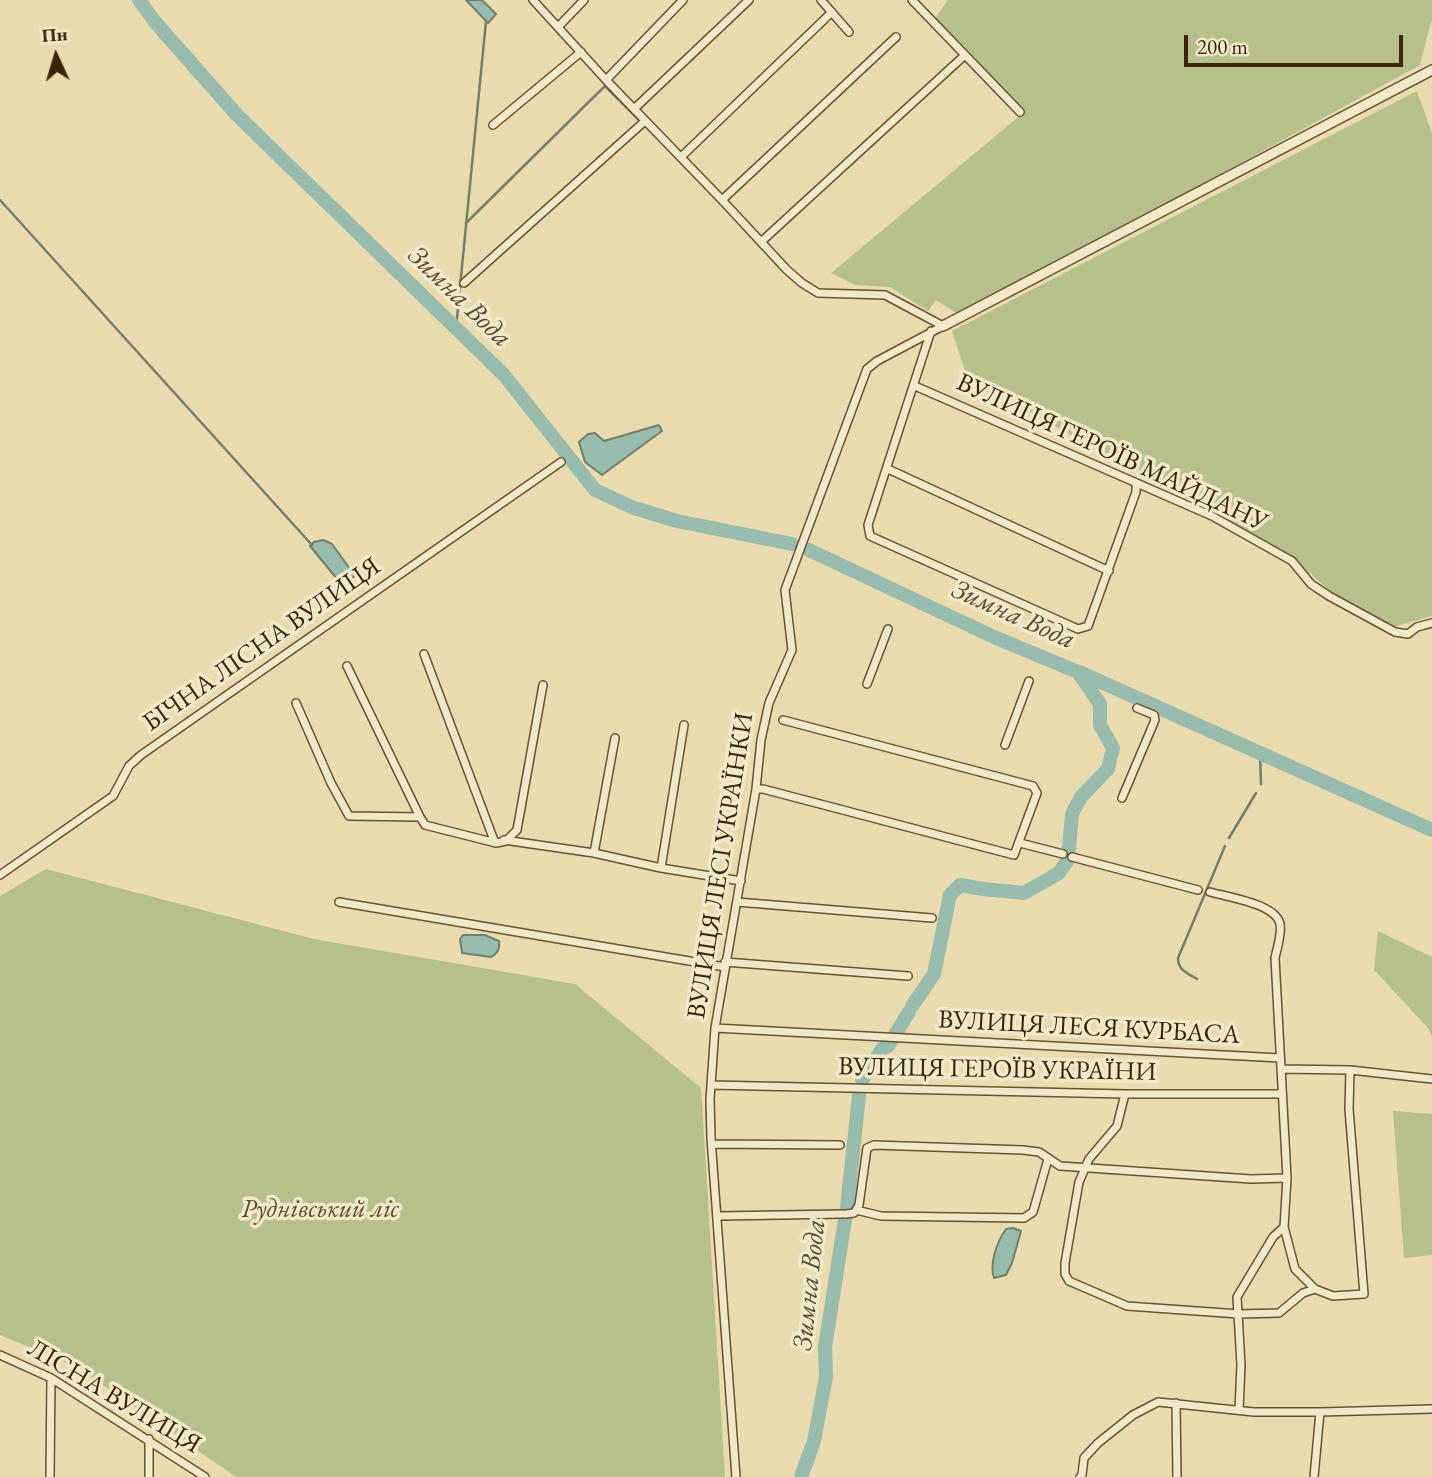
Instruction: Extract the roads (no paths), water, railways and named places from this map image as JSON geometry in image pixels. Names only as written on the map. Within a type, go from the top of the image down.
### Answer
[{"type":"street","points":[[533,0],[787,270],[818,293],[884,295],[943,326],[1432,70]]},
{"type":"street","points":[[559,26],[584,0]]},
{"type":"street","points":[[606,80],[683,0]]},
{"type":"street","points":[[634,108],[749,0]]},
{"type":"street","points":[[821,0],[849,32]]},
{"type":"street","points":[[912,0],[1020,112]]},
{"type":"street","points":[[681,157],[832,12]]},
{"type":"street","points":[[722,200],[896,37]]},
{"type":"street","points":[[493,125],[581,51]]},
{"type":"street","points":[[762,241],[965,55]]},
{"type":"street","points":[[464,283],[645,121]]},
{"type":"street","name":"ВУЛИЦЯ ЛЕСІ УКРАЇНКИ","points":[[736,1477],[710,1085],[715,1028],[756,789],[761,740],[769,702],[792,650],[785,590],[867,369],[943,326]]},
{"type":"street","points":[[932,330],[868,525],[870,536],[1079,629],[1088,626],[1136,492],[1136,483]]},
{"type":"street","name":"ВУЛИЦЯ ГЕРОЇВ МАЙДАНУ","points":[[915,386],[1212,516],[1292,561],[1311,584],[1395,632],[1408,634],[1417,627],[1432,623]]},
{"type":"street","name":"БІЧНА ЛІСНА ВУЛИЦЯ","points":[[0,875],[113,796],[129,766],[141,755],[561,461]]},
{"type":"street","points":[[888,469],[1109,571]]},
{"type":"street","points":[[867,684],[888,629]]},
{"type":"street","points":[[424,654],[494,840]]},
{"type":"street","points":[[346,666],[425,825],[494,840],[594,853],[660,868],[741,881]]},
{"type":"street","points":[[1005,745],[1029,681]]},
{"type":"street","points":[[506,841],[517,830],[543,685]]},
{"type":"street","points":[[296,704],[331,783],[349,816],[420,817]]},
{"type":"street","points":[[1122,798],[1155,720],[1154,715],[1137,708]]},
{"type":"street","points":[[756,789],[1014,855],[1020,843],[1037,793],[1033,786],[783,720]]},
{"type":"street","points":[[660,868],[684,725]]},
{"type":"street","points":[[594,853],[615,738]]},
{"type":"street","points":[[1020,843],[1198,890]]},
{"type":"street","points":[[1210,892],[1267,908],[1277,917],[1281,926],[1275,958],[1287,1178],[1284,1227],[1296,1269],[1315,1289],[1333,1296],[1364,1294],[1349,1108],[1350,1070]]},
{"type":"street","points":[[339,902],[725,964],[908,976]]},
{"type":"street","points":[[737,902],[932,918]]},
{"type":"street","name":"ВУЛИЦЯ ЛЕСЯ КУРБАСА","points":[[715,1028],[1280,1058]]},
{"type":"street","points":[[1281,1069],[1350,1070],[1432,1079]]},
{"type":"street","name":"ВУЛИЦЯ ГЕРОЇВ УКРАЇНИ","points":[[710,1085],[1125,1094],[1282,1094]]},
{"type":"street","points":[[1125,1094],[1117,1126],[1084,1168],[1076,1196],[1065,1263],[1065,1274],[1069,1281],[1127,1306],[1239,1314],[1279,1313],[1303,1293],[1315,1289]]},
{"type":"street","points":[[712,1144],[839,1145]]},
{"type":"street","points":[[719,1216],[854,1213],[859,1205],[867,1149],[874,1145],[1023,1150],[1039,1152],[1060,1166],[1251,1179],[1287,1178]]},
{"type":"street","points":[[856,1210],[881,1216],[1024,1217],[1032,1212],[1048,1159]]},
{"type":"street","points":[[1239,1410],[1241,1364],[1237,1297],[1273,1237],[1284,1227]]},
{"type":"street","name":"ЛІСНА ВУЛИЦЯ","points":[[0,1354],[51,1378],[205,1477]]},
{"type":"street","points":[[50,1477],[51,1378]]},
{"type":"street","points":[[1080,1477],[1084,1458],[1098,1443],[1133,1415],[1158,1402],[1239,1410],[1320,1412],[1432,1409]]},
{"type":"street","points":[[1176,1403],[1177,1477]]},
{"type":"street","points":[[1314,1477],[1320,1412]]},
{"type":"street","points":[[149,1440],[149,1477]]},
{"type":"waterway","name":"Зимна Вода","points":[[139,0],[237,115],[504,375],[595,490],[634,508],[677,521],[792,544]]},
{"type":"waterway","points":[[456,328],[486,21]]},
{"type":"waterway","points":[[466,223],[605,86],[639,120]]},
{"type":"waterway","points":[[0,200],[312,545]]},
{"type":"waterway","name":"Зимна Вода","points":[[809,550],[994,637],[1078,672],[1100,704],[1100,725],[1113,748],[1108,769],[1081,797],[1072,814],[1068,860],[1059,873],[1024,893],[960,885],[950,895],[934,974],[912,1006]]},
{"type":"waterway","points":[[1079,672],[1432,830]]},
{"type":"waterway","points":[[1260,753],[1261,784]]},
{"type":"waterway","points":[[1229,838],[1256,793]]},
{"type":"waterway","points":[[1197,979],[1181,968],[1178,958],[1225,846]]},
{"type":"waterway","name":"Зимна Вода","points":[[862,1080],[909,1012]]},
{"type":"waterway","name":"Зимна Вода","points":[[801,1477],[814,1441],[826,1377],[825,1347],[847,1207],[859,1096]]},
{"type":"park label","name":"Руднівський ліс","points":[[320,1210]]}]
